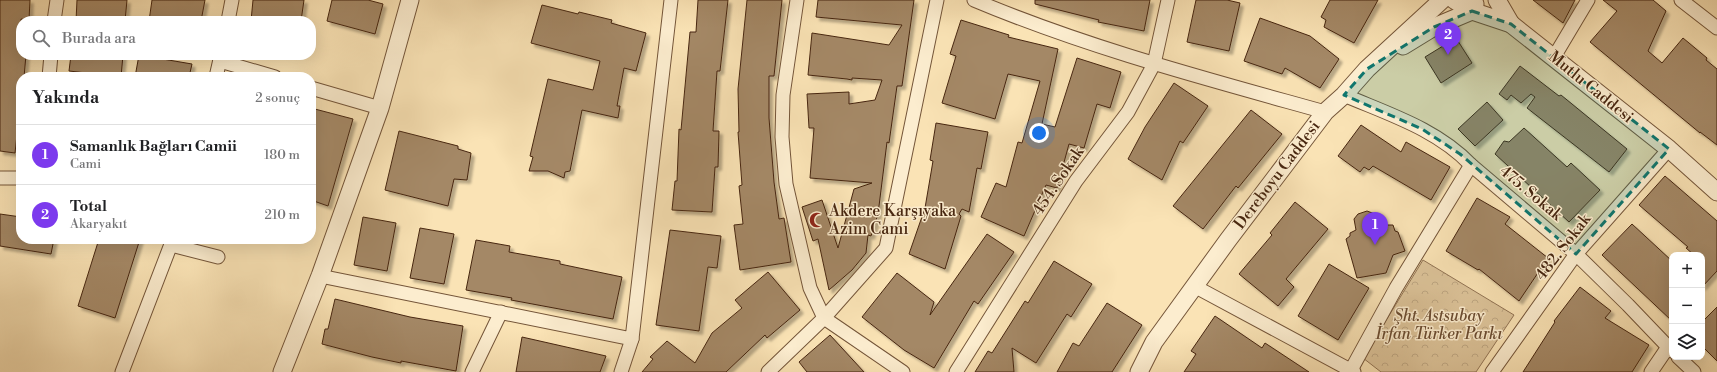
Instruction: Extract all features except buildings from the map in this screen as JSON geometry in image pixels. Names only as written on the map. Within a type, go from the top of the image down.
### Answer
[{"type":"street","points":[[54,16],[56,0]]},
{"type":"street","points":[[229,16],[232,0]]},
{"type":"street","points":[[282,372],[320,276],[380,108],[410,0]]},
{"type":"street","points":[[621,372],[632,338],[671,0]]},
{"type":"street","points":[[797,0],[782,95],[782,137],[786,184],[810,288],[824,318],[903,372]]},
{"type":"street","points":[[768,372],[824,318],[886,248],[937,0]]},
{"type":"street","points":[[974,0],[1019,19],[1154,64],[1325,112]]},
{"type":"street","name":"454. Sokak","points":[[956,372],[1076,181],[1128,112],[1154,64],[1168,0]]},
{"type":"street","name":"Dereboyu Caddesi","points":[[1139,372],[1154,342],[1194,286],[1325,112],[1344,95],[1367,69],[1442,0]]},
{"type":"street","name":"Mutlu Caddesi","points":[[1454,0],[1475,5],[1511,24],[1669,149],[1717,192]]},
{"type":"street","points":[[1496,0],[1511,24]]},
{"type":"street","points":[[1554,57],[1588,0]]},
{"type":"street","points":[[1682,0],[1717,28]]},
{"type":"street","points":[[1367,69],[1434,27],[1475,5]]},
{"type":"street","points":[[49,72],[51,60]]},
{"type":"street","points":[[217,72],[220,60]]},
{"type":"street","points":[[226,60],[261,72]]},
{"type":"street","points":[[316,89],[380,108]]},
{"type":"street","name":"475. Sokak","points":[[1344,95],[1422,129],[1460,154],[1576,254],[1669,348]]},
{"type":"street","name":"482. Sokak","points":[[1492,372],[1576,254],[1669,149]]},
{"type":"street","points":[[1194,286],[1352,371],[1396,288],[1471,165]]},
{"type":"street","points":[[0,178],[16,178]]},
{"type":"street","points":[[122,372],[171,244]]},
{"type":"street","points":[[178,244],[218,257]]},
{"type":"street","points":[[320,276],[632,338]]},
{"type":"street","points":[[472,372],[501,312]]},
{"type":"street","points":[[1651,372],[1669,350]]},
{"type":"street","points":[[1681,360],[1694,372]]},
{"type":"highlighted area","points":[[1472,11],[1511,24],[1669,149],[1576,254],[1460,154],[1422,129],[1344,95],[1367,69],[1434,27]]},
{"type":"green space","name":"Şht. Astsubay İrfan Türker Parkı","points":[[1423,260],[1514,315],[1476,372],[1381,372],[1363,358]]},
{"type":"place","name":"Total","points":[[1448,55]]},
{"type":"place","name":"Akdere Karşıyaka Azim Cami","points":[[817,220]]},
{"type":"place","name":"Samanlık Bağları Camii","points":[[1375,245]]}]
